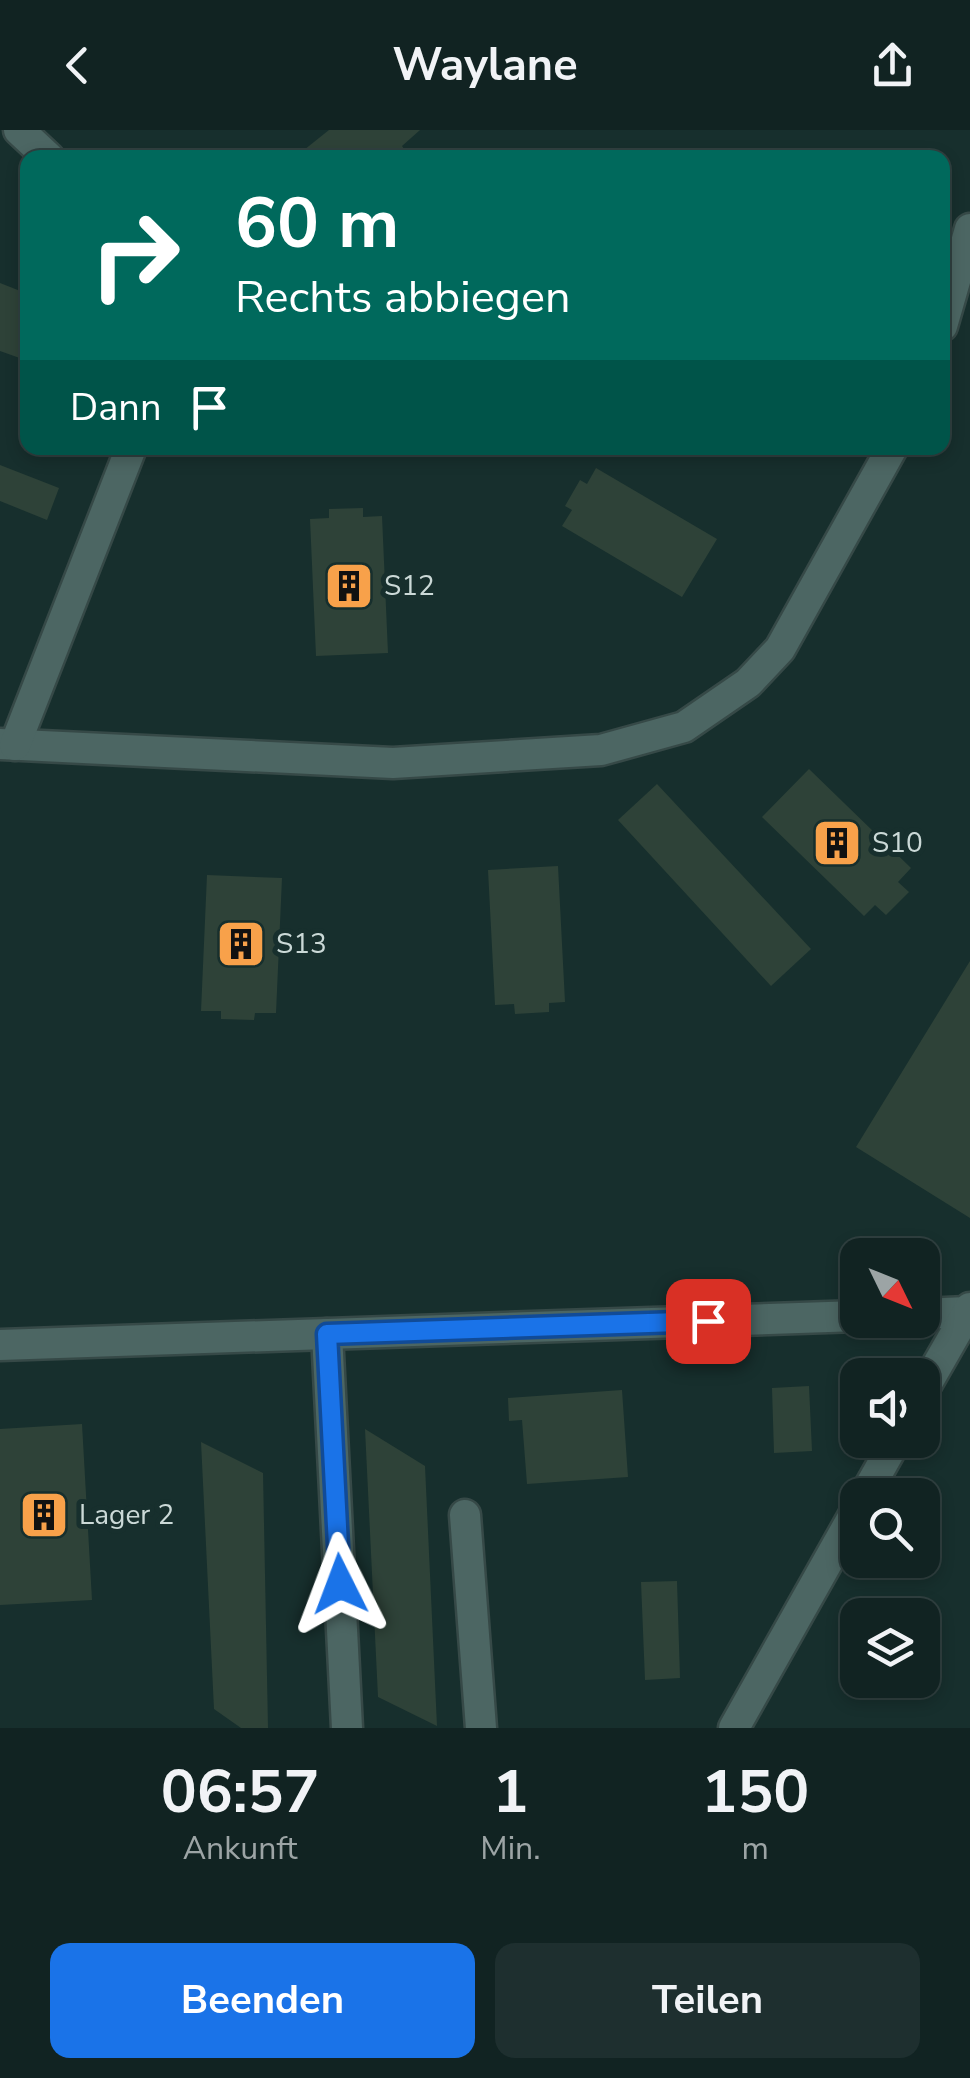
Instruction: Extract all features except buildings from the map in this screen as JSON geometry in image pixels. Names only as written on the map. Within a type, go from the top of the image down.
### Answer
[{"type":"lane","points":[[19,130],[40,150]]},
{"type":"lane","points":[[950,299],[970,230]]},
{"type":"lane","points":[[129,455],[7,744],[393,763],[601,750],[684,727],[748,684],[780,649],[888,455]]},
{"type":"lane","points":[[940,1312],[969,1310]]},
{"type":"lane","points":[[940,1361],[969,1310]]},
{"type":"lane","points":[[0,1345],[840,1317]]},
{"type":"lane","points":[[327,1334],[347,1728]]},
{"type":"lane","points":[[465,1515],[481,1728]]},
{"type":"lane","points":[[734,1728],[840,1540]]},
{"type":"place","name":"S12","points":[[349,586]]},
{"type":"place","name":"S10","points":[[837,843]]},
{"type":"place","name":"S13","points":[[241,944]]},
{"type":"place","name":"Lager 2","points":[[44,1515]]},
{"type":"route","points":[[340,1584],[327,1334],[708,1321]]}]
